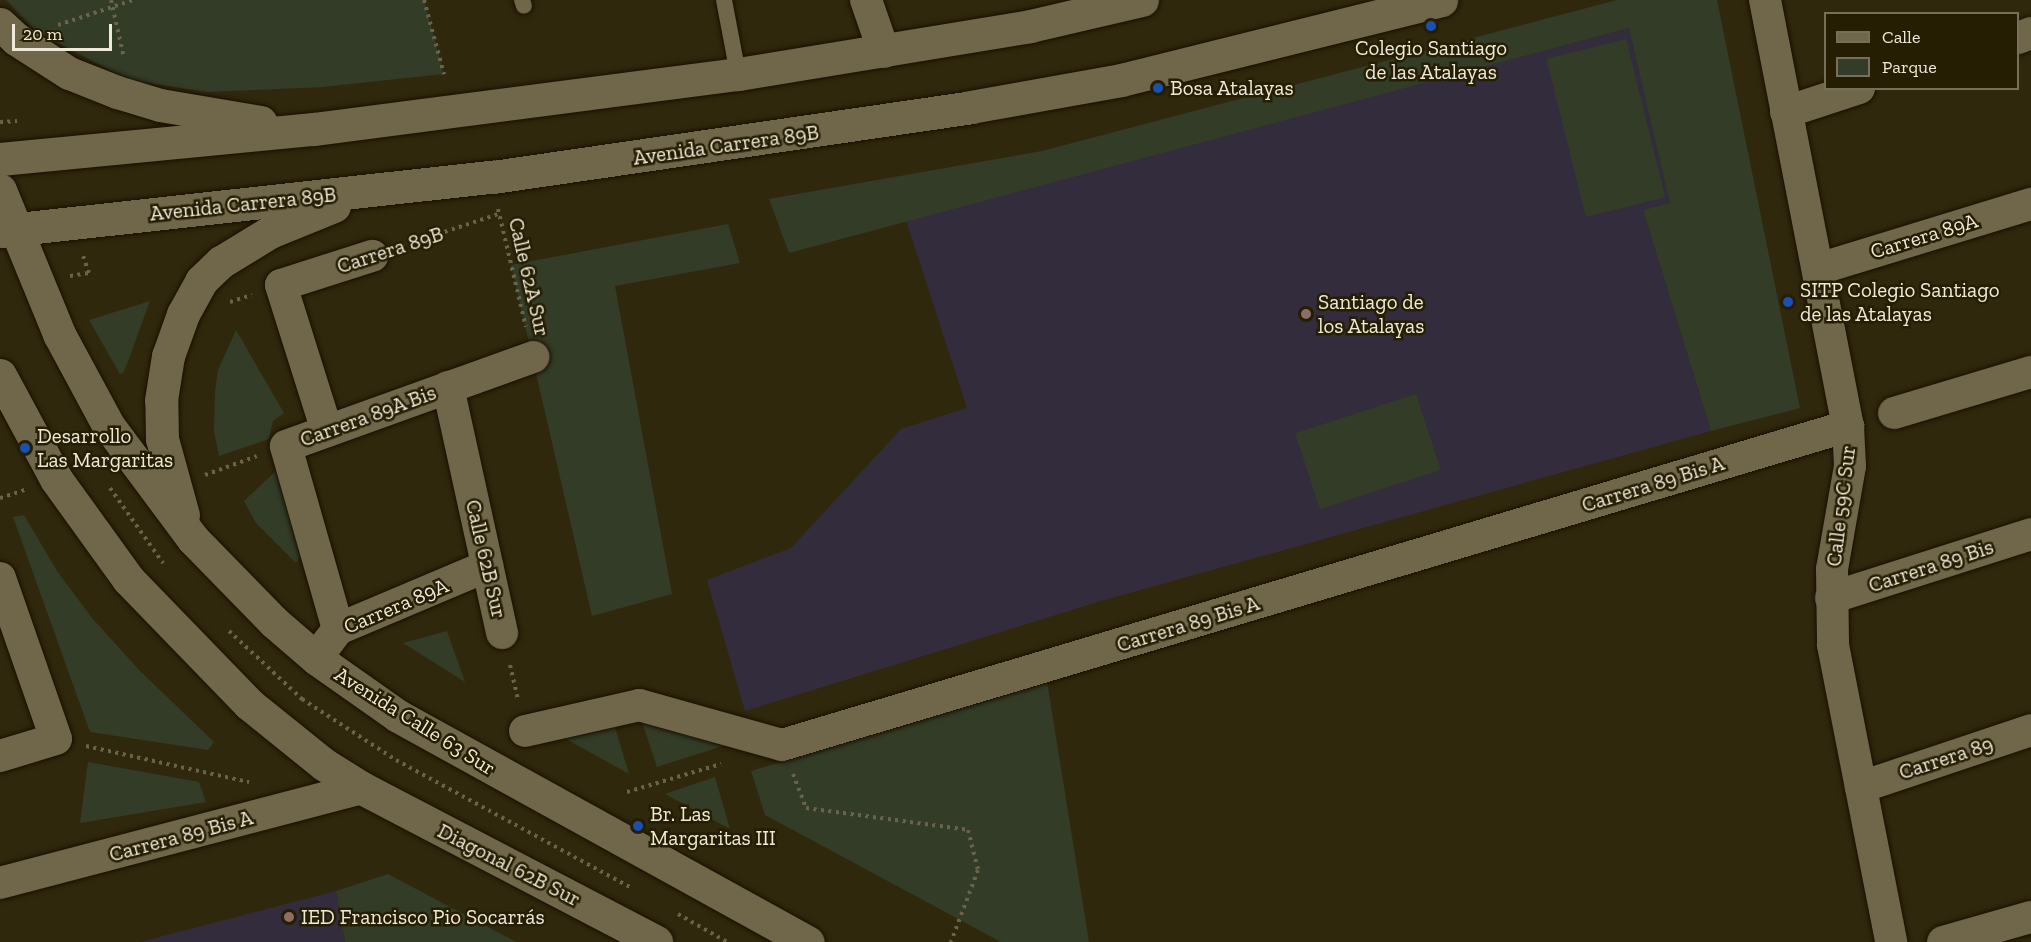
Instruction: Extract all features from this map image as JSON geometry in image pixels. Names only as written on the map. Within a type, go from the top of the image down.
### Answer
[{"type":"main road","points":[[0,159],[314,129],[738,74],[884,52],[1030,26],[1142,0]]},
{"type":"main road","name":"Avenida Carrera 89B","points":[[8,230],[377,190],[651,157],[1049,94],[1243,51],[1441,0]]},
{"type":"main road","points":[[0,24],[32,50],[69,74],[117,92],[160,105],[314,129]]},
{"type":"main road","name":"Avenida Calle 63 Sur","points":[[0,190],[8,230],[59,334],[108,425],[193,539],[233,583],[316,659],[398,716],[808,942]]},
{"type":"main road","points":[[193,539],[162,439],[161,400],[168,356],[183,314],[201,281],[244,247],[303,218],[377,190]]},
{"type":"main road","points":[[0,375],[56,479],[128,579],[249,704],[325,765],[362,788]]},
{"type":"main road","name":"Diagonal 62B Sur","points":[[362,788],[656,942]]},
{"type":"street","points":[[866,0],[884,52]]},
{"type":"street","name":"Calle 59C Sur","points":[[1765,0],[1848,426],[1850,466],[1831,598],[1833,645],[1891,942]]},
{"type":"street","points":[[1786,112],[1853,90]]},
{"type":"street","name":"Carrera 89A","points":[[1818,268],[2031,204]]},
{"type":"street","name":"Carrera 89B","points":[[327,431],[281,285],[372,256]]},
{"type":"street","name":"Carrera 89A Bis","points":[[286,446],[533,357]]},
{"type":"street","points":[[1894,413],[2031,372]]},
{"type":"street","name":"Calle 62B Sur","points":[[448,387],[502,633]]},
{"type":"street","name":"Carrera 89 Bis A","points":[[782,745],[1848,426]]},
{"type":"street","points":[[286,446],[338,629]]},
{"type":"street","name":"Carrera 89 Bis","points":[[1831,598],[2031,534]]},
{"type":"street","name":"Carrera 89A","points":[[316,659],[338,629],[488,566]]},
{"type":"street","points":[[0,578],[56,739],[0,756]]},
{"type":"street","points":[[525,731],[639,705],[782,745]]},
{"type":"street","name":"Carrera 89","points":[[1861,787],[2031,730]]},
{"type":"street","name":"Carrera 89 Bis A","points":[[0,883],[362,788]]},
{"type":"street","points":[[1943,942],[2031,917]]},
{"type":"lane","points":[[724,0],[738,74]]},
{"type":"path","points":[[111,0],[127,70]]},
{"type":"path","points":[[48,28],[134,0]]},
{"type":"path","points":[[424,0],[444,74]]},
{"type":"path","name":"Calle 62A Sur","points":[[497,203],[533,357]]},
{"type":"path","name":"Carrera 89B","points":[[372,256],[499,214]]},
{"type":"path","name":"Carrera 89A Bis","points":[[204,476],[286,446]]},
{"type":"path","name":"Calle 62B Sur","points":[[502,633],[525,731]]},
{"type":"path","points":[[56,739],[252,783]]},
{"type":"path","points":[[782,745],[806,808],[968,830],[978,870],[951,942]]},
{"type":"path","points":[[627,792],[726,762]]},
{"type":"shaded area","name":"Santiago de los Atalayas","points":[[1629,28],[1671,203],[1643,210],[1711,431],[1101,601],[745,711],[707,580],[791,548],[901,429],[967,408],[906,220]]},
{"type":"shaded area","name":"IED Francisco Pio Socarrás","points":[[336,891],[345,942],[140,942]]},
{"type":"green space","points":[[6,0],[424,0],[444,74],[323,87],[207,92],[129,80],[37,32]]},
{"type":"green space","points":[[1617,0],[1717,0],[1800,408],[1711,431],[1643,210],[1670,203],[1629,28],[789,253],[769,199],[1042,151]]},
{"type":"green space","points":[[1626,39],[1665,197],[1586,217],[1546,59]]},
{"type":"green space","points":[[728,224],[740,263],[615,286],[672,594],[592,616],[511,265]]},
{"type":"green space","points":[[150,301],[124,372],[120,374],[89,320]]},
{"type":"green space","points":[[236,330],[284,413],[273,421],[269,439],[219,456],[214,431],[215,391],[218,370]]},
{"type":"green space","points":[[1416,394],[1441,470],[1320,509],[1295,433]]},
{"type":"green space","points":[[279,468],[305,549],[296,563],[256,523],[244,501]]},
{"type":"green space","points":[[24,515],[57,571],[92,618],[140,671],[214,742],[208,750],[90,732],[13,517]]},
{"type":"green space","points":[[447,631],[465,682],[403,643]]},
{"type":"green space","points":[[1047,681],[1089,942],[1001,942],[765,815],[751,771]]},
{"type":"green space","points":[[641,719],[729,744],[657,767]]},
{"type":"green space","points":[[614,724],[629,774],[557,734]]},
{"type":"green space","points":[[88,762],[199,782],[206,802],[80,823]]},
{"type":"green space","points":[[715,777],[730,829],[665,794]]},
{"type":"green space","points":[[388,874],[516,942],[345,942],[336,891]]},
{"type":"place","name":"Colegio Santiago de las Atalayas","points":[[1431,26]]},
{"type":"place","name":"Bosa Atalayas","points":[[1158,88]]},
{"type":"place","name":"SITP Colegio Santiago de las Atalayas","points":[[1788,302]]},
{"type":"place","name":"Santiago de los Atalayas","points":[[1306,314]]},
{"type":"place","name":"Desarrollo Las Margaritas","points":[[25,448]]},
{"type":"place","name":"Br. Las Margaritas III","points":[[638,826]]},
{"type":"place","name":"IED Francisco Pio Socarrás","points":[[289,917]]}]
